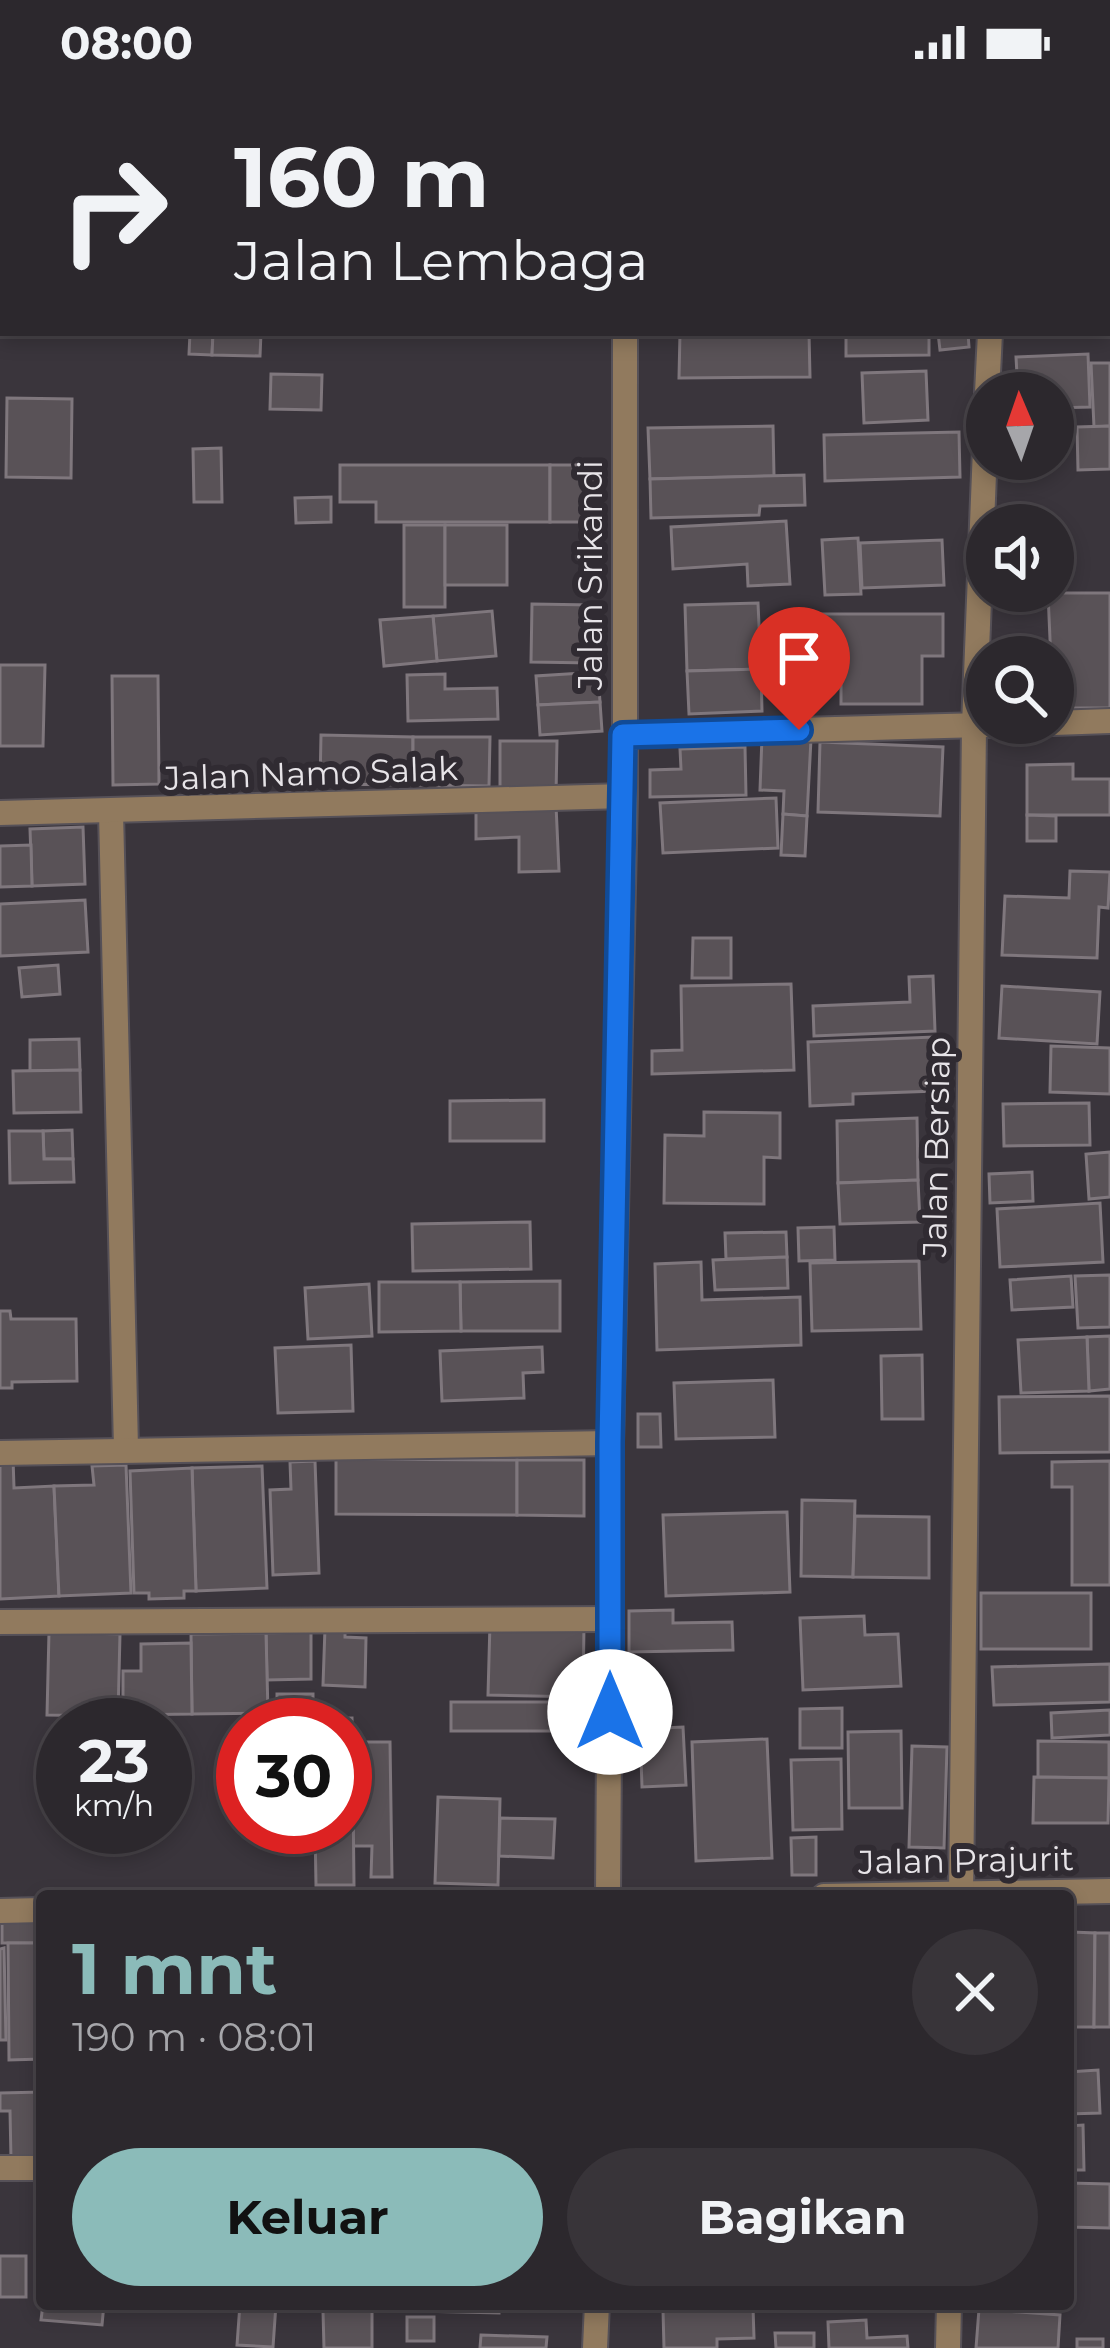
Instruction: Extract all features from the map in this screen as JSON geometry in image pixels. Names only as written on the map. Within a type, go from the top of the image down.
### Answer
[{"type":"street","name":"Jalan Srikandi","points":[[608,1890],[610,1443],[625,796],[625,336]]},
{"type":"street","name":"Jalan Bersiap","points":[[988,372],[989,336]]},
{"type":"street","name":"Jalan Bersiap","points":[[978,636],[984,480]]},
{"type":"street","points":[[1074,722],[1110,721]]},
{"type":"street","points":[[623,735],[966,726]]},
{"type":"street","name":"Jalan Bersiap","points":[[961,1890],[974,744]]},
{"type":"street","name":"Jalan Namo Salak","points":[[0,813],[625,796]]},
{"type":"street","points":[[111,812],[126,1448]]},
{"type":"street","points":[[0,1453],[610,1443]]},
{"type":"street","points":[[0,1622],[611,1619]]},
{"type":"street","name":"Jalan Prajurit","points":[[1074,1892],[1110,1891]]},
{"type":"street","points":[[0,1910],[36,1910]]},
{"type":"street","points":[[0,2168],[36,2168]]},
{"type":"street","points":[[595,2348],[597,2310]]},
{"type":"street","points":[[948,2348],[949,2310]]},
{"type":"building","points":[[190,336],[213,336],[212,355],[189,354]]},
{"type":"building","points":[[213,336],[261,336],[260,356],[212,355]]},
{"type":"building","points":[[680,336],[809,336],[810,377],[679,378]]},
{"type":"building","points":[[846,336],[929,336],[929,355],[846,356]]},
{"type":"building","points":[[938,336],[968,336],[969,347],[940,350]]},
{"type":"building","points":[[1088,354],[1090,407],[1074,407],[1074,372],[1017,372],[1016,357]]},
{"type":"building","points":[[1091,363],[1110,363],[1110,426],[1094,427]]},
{"type":"building","points":[[926,371],[928,420],[864,423],[862,373]]},
{"type":"building","points":[[271,374],[322,375],[321,410],[270,409]]},
{"type":"building","points":[[7,398],[72,399],[71,478],[6,477]]},
{"type":"building","points":[[773,426],[774,476],[650,479],[648,428]]},
{"type":"building","points":[[1110,426],[1110,469],[1078,470],[1077,427]]},
{"type":"building","points":[[959,432],[960,477],[825,481],[824,435]]},
{"type":"building","points":[[221,448],[222,502],[194,502],[193,449]]},
{"type":"building","points":[[340,465],[550,465],[550,522],[376,522],[376,502],[340,502]]},
{"type":"building","points":[[550,465],[597,465],[597,522],[550,522]]},
{"type":"building","points":[[804,475],[805,505],[760,506],[759,515],[651,518],[650,479]]},
{"type":"building","points":[[331,497],[331,522],[296,523],[295,498]]},
{"type":"building","points":[[786,521],[790,584],[748,586],[747,564],[673,569],[671,527]]},
{"type":"building","points":[[404,525],[445,525],[445,607],[404,607]]},
{"type":"building","points":[[445,525],[507,525],[507,585],[445,585]]},
{"type":"building","points":[[858,538],[861,594],[825,595],[822,540]]},
{"type":"building","points":[[942,540],[944,585],[862,588],[860,543]]},
{"type":"building","points":[[1074,593],[1110,593],[1110,708],[1074,708],[1074,636],[1050,636],[1049,612],[1074,612]]},
{"type":"building","points":[[758,603],[761,669],[687,671],[685,605]]},
{"type":"building","points":[[532,604],[592,605],[592,663],[531,662]]},
{"type":"building","points":[[492,611],[496,656],[437,661],[433,616]]},
{"type":"building","points":[[818,614],[943,614],[943,656],[922,656],[922,704],[841,704],[841,666],[818,667]]},
{"type":"building","points":[[433,616],[437,661],[384,666],[380,620]]},
{"type":"building","points":[[0,665],[45,665],[43,746],[0,746]]},
{"type":"building","points":[[761,669],[762,711],[689,714],[687,671]]},
{"type":"building","points":[[598,672],[600,702],[538,705],[536,676]]},
{"type":"building","points":[[445,674],[445,689],[497,688],[498,719],[408,721],[407,675]]},
{"type":"building","points":[[112,676],[158,676],[159,784],[113,785]]},
{"type":"building","points":[[600,702],[602,731],[540,735],[538,705]]},
{"type":"building","points":[[321,735],[413,737],[413,785],[320,784]]},
{"type":"building","points":[[413,737],[490,737],[489,786],[413,785]]},
{"type":"building","points":[[762,737],[811,739],[807,816],[783,814],[784,791],[760,790]]},
{"type":"building","points":[[500,741],[557,741],[556,796],[500,796]]},
{"type":"building","points":[[820,742],[943,747],[940,816],[818,812]]},
{"type":"building","points":[[745,747],[746,795],[650,797],[650,770],[681,769],[680,749]]},
{"type":"building","points":[[1073,764],[1073,779],[1110,779],[1110,815],[1027,815],[1027,765]]},
{"type":"building","points":[[776,798],[778,848],[663,853],[660,803]]},
{"type":"building","points":[[556,805],[559,871],[519,872],[519,837],[476,839],[476,807]]},
{"type":"building","points":[[783,814],[807,816],[805,856],[781,855]]},
{"type":"building","points":[[1027,815],[1056,816],[1056,841],[1027,841]]},
{"type":"building","points":[[83,827],[85,884],[32,886],[30,829]]},
{"type":"building","points":[[31,845],[32,886],[0,887],[0,846]]},
{"type":"building","points":[[1070,871],[1110,872],[1108,908],[1099,907],[1097,958],[1002,955],[1005,896],[1069,898]]},
{"type":"building","points":[[85,900],[88,952],[0,956],[0,904]]},
{"type":"building","points":[[693,938],[731,938],[731,978],[692,978]]},
{"type":"building","points":[[58,965],[60,994],[22,997],[19,968]]},
{"type":"building","points":[[933,976],[935,1031],[814,1036],[813,1006],[910,1002],[909,977]]},
{"type":"building","points":[[791,984],[794,1070],[652,1074],[652,1051],[682,1050],[681,986]]},
{"type":"building","points":[[1002,986],[1100,992],[1097,1044],[999,1038]]},
{"type":"building","points":[[934,1037],[936,1091],[853,1094],[853,1104],[810,1106],[808,1042]]},
{"type":"building","points":[[79,1039],[80,1070],[30,1071],[30,1040]]},
{"type":"building","points":[[1051,1046],[1110,1048],[1110,1094],[1050,1092]]},
{"type":"building","points":[[80,1070],[81,1112],[14,1113],[13,1071]]},
{"type":"building","points":[[544,1100],[544,1141],[450,1141],[450,1101]]},
{"type":"building","points":[[1089,1103],[1090,1145],[1004,1146],[1003,1104]]},
{"type":"building","points":[[704,1112],[780,1113],[780,1158],[764,1157],[764,1204],[664,1203],[665,1135],[704,1136]]},
{"type":"building","points":[[917,1118],[918,1180],[838,1183],[837,1121]]},
{"type":"building","points":[[72,1130],[73,1159],[44,1159],[43,1131]]},
{"type":"building","points":[[9,1131],[43,1131],[44,1159],[73,1159],[74,1182],[10,1183]]},
{"type":"building","points":[[1110,1152],[1110,1197],[1089,1199],[1086,1154]]},
{"type":"building","points":[[1032,1172],[1033,1201],[990,1203],[989,1174]]},
{"type":"building","points":[[918,1180],[920,1222],[840,1224],[838,1183]]},
{"type":"building","points":[[1100,1203],[1103,1262],[1000,1267],[997,1209]]},
{"type":"building","points":[[530,1222],[531,1269],[413,1271],[412,1224]]},
{"type":"building","points":[[834,1227],[835,1260],[799,1261],[798,1228]]},
{"type":"building","points":[[786,1232],[787,1257],[726,1259],[725,1233]]},
{"type":"building","points":[[787,1257],[788,1288],[715,1290],[713,1260]]},
{"type":"building","points":[[919,1261],[921,1329],[812,1331],[810,1263]]},
{"type":"building","points":[[701,1262],[702,1300],[800,1297],[801,1345],[657,1350],[655,1264]]},
{"type":"building","points":[[1110,1275],[1110,1327],[1078,1328],[1075,1276]]},
{"type":"building","points":[[1071,1276],[1073,1307],[1012,1310],[1010,1280]]},
{"type":"building","points":[[560,1281],[560,1331],[461,1331],[460,1282]]},
{"type":"building","points":[[379,1282],[460,1282],[461,1331],[379,1332]]},
{"type":"building","points":[[369,1284],[372,1336],[308,1339],[305,1288]]},
{"type":"building","points":[[0,1311],[10,1311],[11,1319],[76,1319],[77,1381],[12,1382],[12,1388],[0,1388]]},
{"type":"building","points":[[1110,1336],[1110,1389],[1089,1391],[1087,1337]]},
{"type":"building","points":[[1087,1337],[1089,1391],[1021,1393],[1018,1340]]},
{"type":"building","points":[[351,1345],[353,1411],[278,1413],[275,1348]]},
{"type":"building","points":[[542,1347],[543,1372],[523,1373],[524,1398],[442,1401],[440,1351]]},
{"type":"building","points":[[922,1355],[923,1419],[882,1419],[881,1356]]},
{"type":"building","points":[[773,1380],[775,1437],[676,1439],[674,1383]]},
{"type":"building","points":[[1110,1396],[1110,1452],[1000,1453],[999,1397]]},
{"type":"building","points":[[638,1414],[660,1414],[661,1447],[638,1447]]},
{"type":"building","points":[[13,1458],[14,1488],[54,1486],[59,1596],[0,1599],[0,1459]]},
{"type":"building","points":[[336,1459],[517,1460],[517,1515],[336,1514]]},
{"type":"building","points":[[517,1460],[584,1460],[584,1516],[517,1515]]},
{"type":"building","points":[[315,1461],[319,1573],[273,1575],[270,1490],[291,1489],[290,1462]]},
{"type":"building","points":[[1110,1461],[1110,1585],[1072,1585],[1072,1487],[1052,1487],[1052,1462]]},
{"type":"building","points":[[126,1465],[131,1593],[59,1596],[54,1486],[94,1485],[92,1466]]},
{"type":"building","points":[[262,1466],[267,1588],[196,1591],[192,1468]]},
{"type":"building","points":[[192,1468],[196,1591],[184,1591],[184,1598],[149,1599],[149,1593],[134,1593],[130,1471]]},
{"type":"building","points":[[802,1500],[855,1501],[853,1577],[801,1576]]},
{"type":"building","points":[[787,1512],[790,1592],[666,1596],[663,1515]]},
{"type":"building","points":[[855,1516],[929,1517],[929,1578],[853,1577]]},
{"type":"building","points":[[981,1593],[1091,1593],[1091,1649],[981,1649]]},
{"type":"building","points":[[673,1610],[673,1623],[732,1622],[733,1650],[629,1652],[629,1611]]},
{"type":"building","points":[[864,1616],[865,1635],[898,1634],[901,1686],[803,1690],[800,1618]]},
{"type":"building","points":[[490,1623],[584,1625],[583,1697],[488,1695]]},
{"type":"building","points":[[325,1628],[345,1629],[345,1637],[366,1638],[365,1687],[323,1685]]},
{"type":"building","points":[[49,1632],[120,1634],[118,1698],[47,1698]]},
{"type":"building","points":[[311,1632],[311,1679],[267,1680],[266,1633]]},
{"type":"building","points":[[266,1633],[268,1698],[216,1698],[216,1714],[192,1714],[191,1634]]},
{"type":"building","points":[[191,1643],[192,1698],[123,1698],[123,1671],[141,1671],[141,1644]]},
{"type":"building","points":[[1110,1664],[1110,1702],[994,1705],[992,1667]]},
{"type":"building","points":[[277,1694],[313,1694],[313,1698],[277,1698]]},
{"type":"building","points":[[451,1702],[574,1702],[575,1731],[451,1731]]},
{"type":"building","points":[[842,1708],[842,1748],[800,1748],[800,1709]]},
{"type":"building","points":[[1110,1710],[1110,1735],[1052,1738],[1051,1713]]},
{"type":"building","points":[[683,1727],[686,1785],[642,1787],[640,1729]]},
{"type":"building","points":[[901,1731],[902,1808],[849,1808],[848,1732]]},
{"type":"building","points":[[767,1739],[772,1858],[696,1861],[692,1742]]},
{"type":"building","points":[[1038,1741],[1109,1742],[1109,1778],[1038,1777]]},
{"type":"building","points":[[372,1742],[390,1742],[392,1877],[371,1877]]},
{"type":"building","points":[[912,1746],[947,1747],[944,1848],[909,1847]]},
{"type":"building","points":[[841,1759],[842,1829],[793,1830],[791,1760]]},
{"type":"building","points":[[1034,1777],[1109,1778],[1108,1823],[1033,1823]]},
{"type":"building","points":[[438,1797],[500,1799],[498,1885],[435,1883]]},
{"type":"building","points":[[500,1818],[555,1819],[553,1858],[499,1856]]},
{"type":"building","points":[[816,1837],[816,1875],[792,1875],[791,1838]]},
{"type":"building","points":[[315,1854],[354,1854],[354,1885],[316,1885]]},
{"type":"building","points":[[2,1916],[36,1916],[36,1943],[2,1943]]},
{"type":"building","points":[[1074,1932],[1095,1933],[1094,2027],[1074,2027]]},
{"type":"building","points":[[1095,1933],[1110,1933],[1110,2027],[1094,2027]]},
{"type":"building","points":[[8,1943],[36,1943],[36,2059],[9,2060]]},
{"type":"building","points":[[4,1948],[6,2040],[0,2040],[0,1949]]},
{"type":"building","points":[[1098,2070],[1100,2113],[1074,2114],[1074,2072]]},
{"type":"building","points":[[36,2092],[36,2158],[11,2159],[10,2111],[0,2111],[0,2093]]},
{"type":"building","points":[[1083,2125],[1084,2170],[1074,2170],[1074,2126]]},
{"type":"building","points":[[1074,2183],[1110,2184],[1110,2228],[1074,2227]]},
{"type":"building","points":[[0,2256],[26,2256],[26,2297],[0,2297]]},
{"type":"building","points":[[42,2310],[103,2310],[102,2325],[41,2320]]},
{"type":"building","points":[[240,2310],[276,2310],[273,2347],[237,2345]]},
{"type":"building","points":[[372,2310],[372,2348],[324,2348],[323,2311],[319,2311]]},
{"type":"building","points":[[499,2310],[499,2313],[418,2311]]},
{"type":"building","points":[[663,2310],[753,2310],[754,2338],[717,2339],[717,2348],[664,2348]]},
{"type":"building","points":[[979,2310],[1060,2315],[1058,2348],[976,2348]]},
{"type":"building","points":[[407,2317],[434,2317],[434,2341],[407,2341]]},
{"type":"building","points":[[866,2320],[867,2338],[907,2336],[908,2348],[829,2348],[828,2322]]},
{"type":"building","points":[[775,2333],[814,2333],[814,2348],[776,2348]]},
{"type":"building","points":[[481,2335],[547,2337],[546,2348],[480,2348]]},
{"type":"building","points":[[1077,2339],[1103,2339],[1103,2348],[1077,2348]]},
{"type":"route","points":[[610,1712],[623,735],[799,730]]}]
